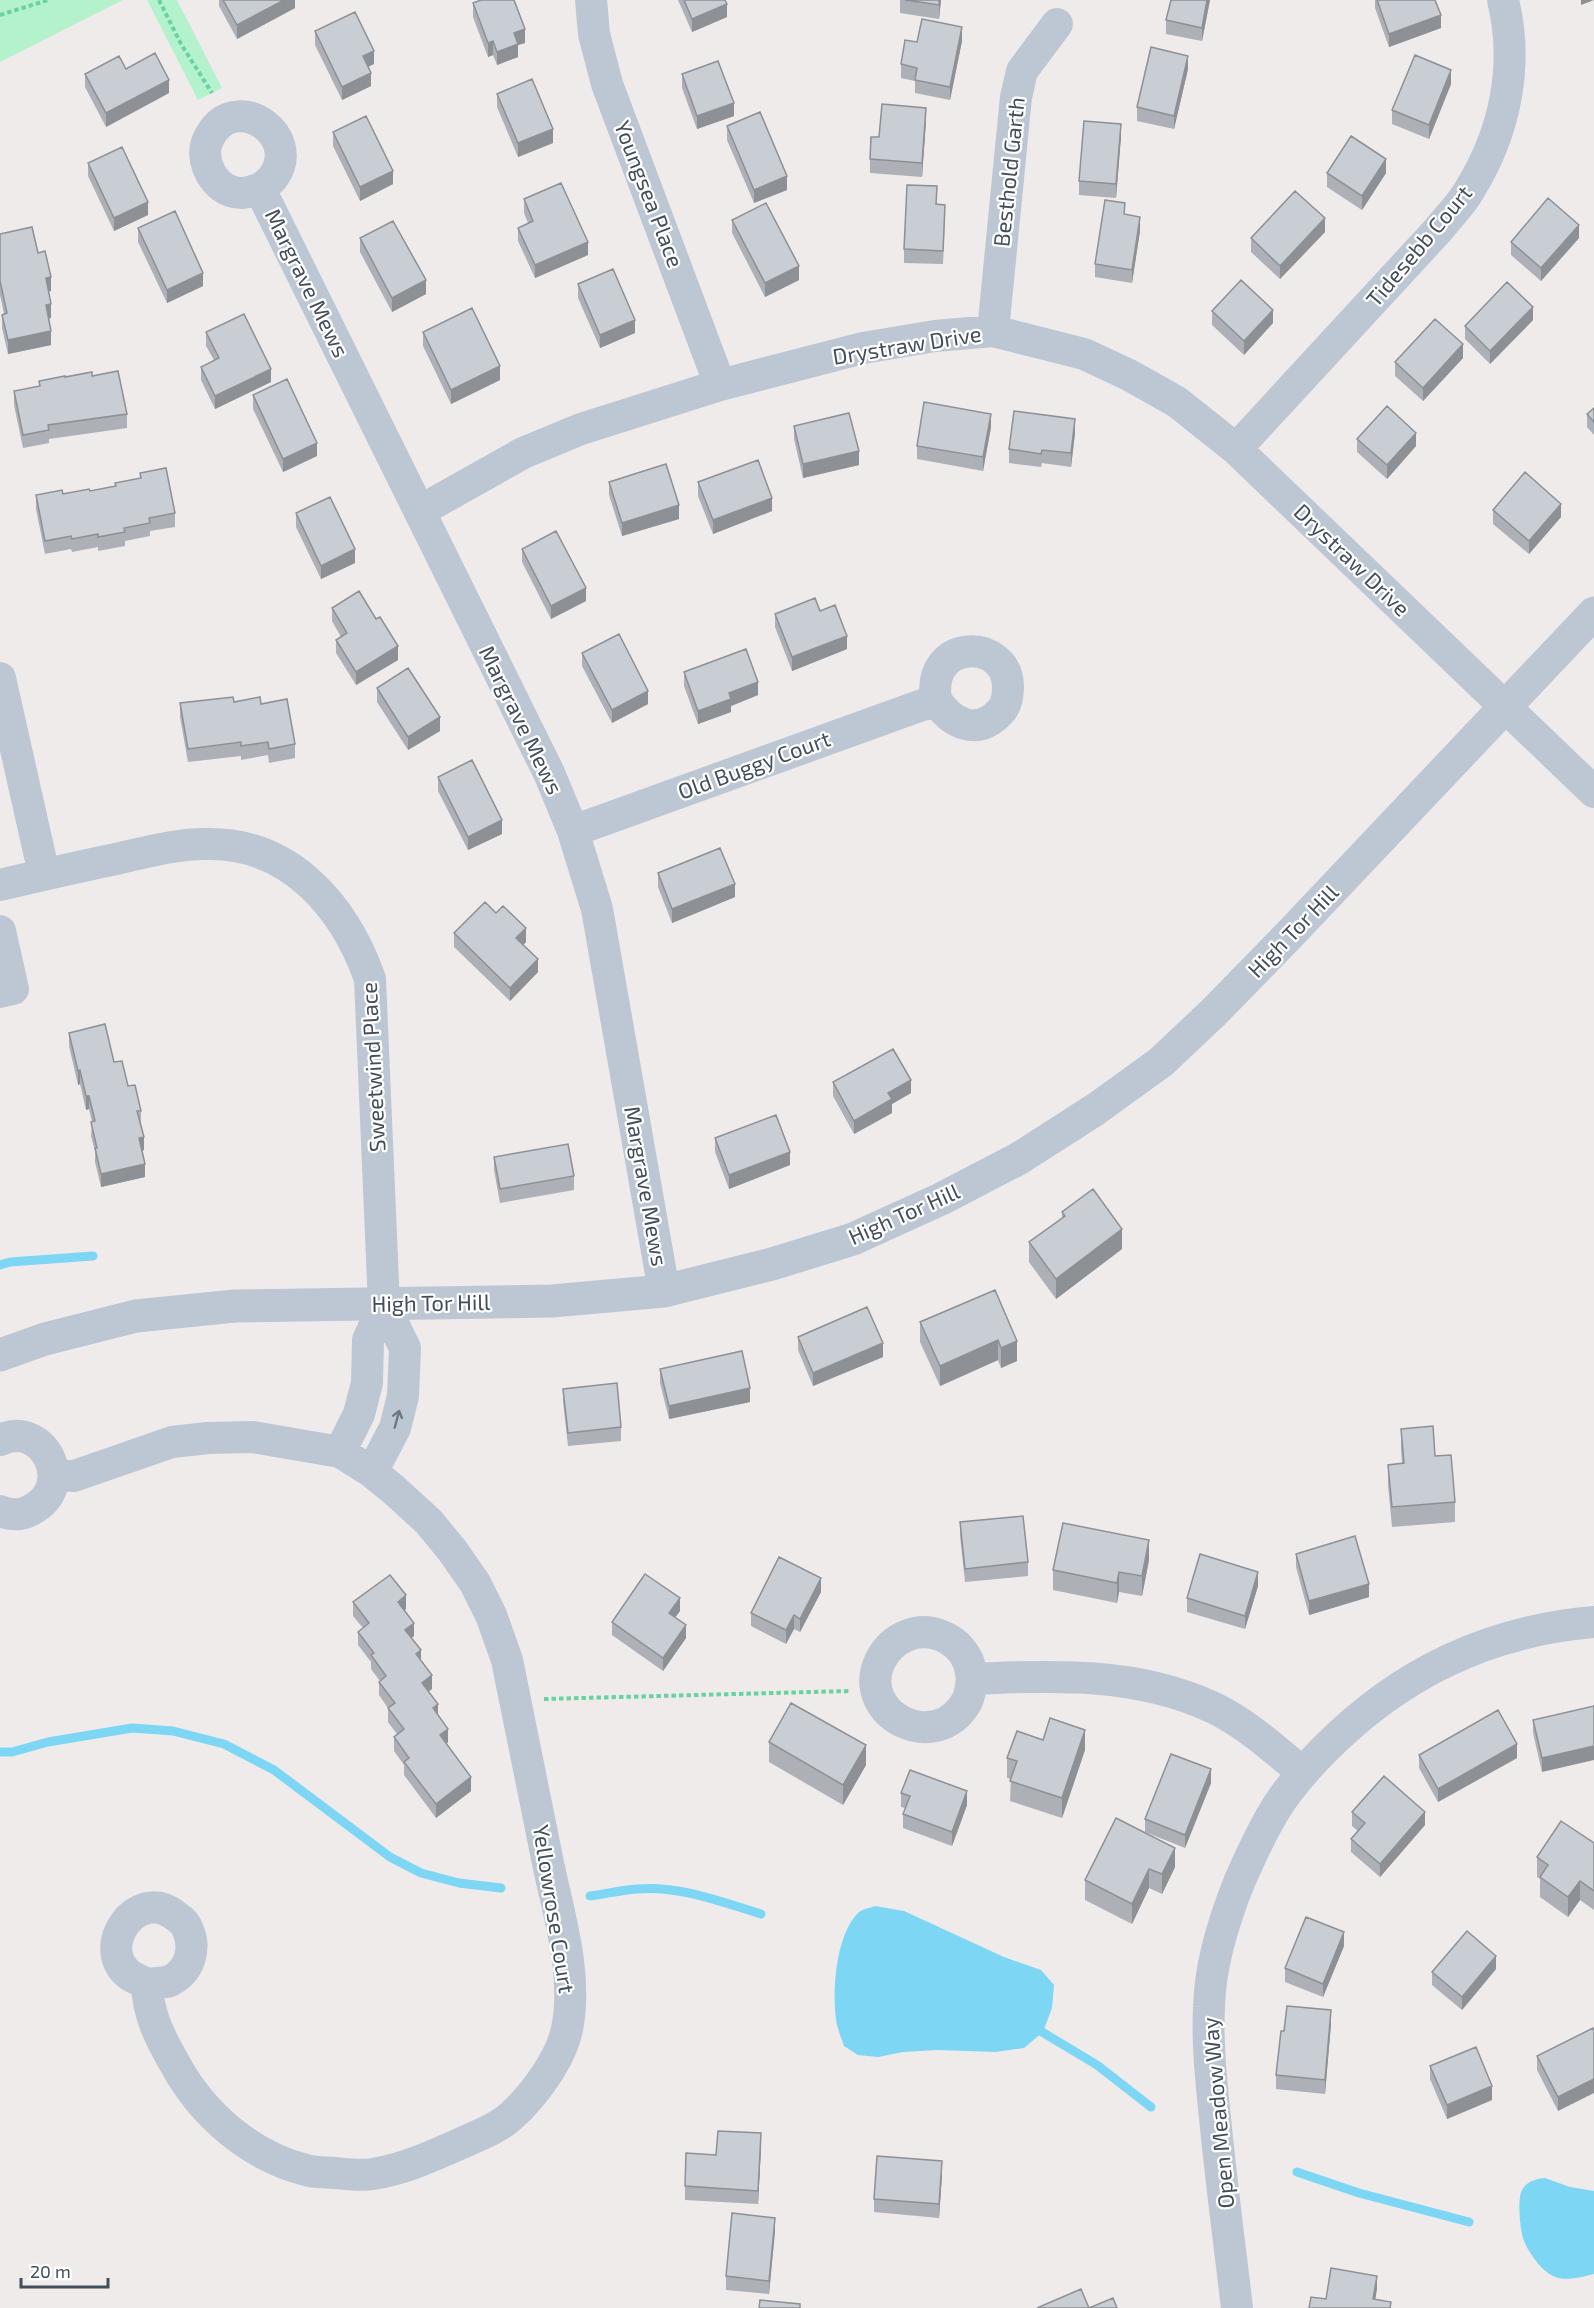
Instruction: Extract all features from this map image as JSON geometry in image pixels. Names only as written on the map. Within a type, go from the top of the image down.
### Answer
[{"type":"street","name":"Youngsea Place","points":[[591,0],[594,33],[607,84],[720,385]]},
{"type":"street","name":"Tidesebb Court","points":[[1236,449],[1439,229],[1469,191],[1490,151],[1504,111],[1509,76],[1510,37],[1503,0]]},
{"type":"street","name":"Besthold Garth","points":[[993,331],[1018,88],[1022,71],[1056,24]]},
{"type":"street","name":"Margrave Mews","points":[[243,116],[257,119],[270,128],[279,142],[280,162],[274,177],[260,189],[243,193],[230,191],[219,184],[208,171],[205,151],[208,139],[215,128],[229,119],[243,116]]},
{"type":"street","name":"Margrave Mews","points":[[260,189],[549,773],[573,831],[597,909],[664,1291]]},
{"type":"street","name":"Drystraw Drive","points":[[420,512],[523,453],[581,429],[720,385],[863,348],[936,336],[993,331],[1084,354],[1129,375],[1177,402],[1236,449],[1594,792]]},
{"type":"street","name":"High Tor Hill","points":[[0,1355],[45,1339],[136,1316],[235,1306],[552,1301],[664,1291],[772,1264],[853,1239],[941,1200],[1018,1159],[1096,1109],[1161,1062],[1214,1012],[1594,614]]},
{"type":"street","points":[[0,678],[44,874]]},
{"type":"street","name":"Old Buggy Court","points":[[573,831],[936,700]]},
{"type":"street","name":"Sweetwind Place","points":[[0,885],[171,847],[211,843],[240,847],[273,858],[300,874],[326,898],[344,921],[360,950],[370,979],[384,1305]]},
{"type":"street","points":[[0,931],[13,989],[0,992]]},
{"type":"street","points":[[54,1474],[74,1476],[93,1471],[126,1456],[172,1442],[208,1438],[253,1437],[340,1452],[359,1414],[367,1383],[368,1340],[384,1305]]},
{"type":"street","points":[[372,1472],[396,1428],[403,1396],[405,1348],[384,1305]]},
{"type":"street","points":[[0,1440],[19,1437],[36,1443],[42,1447],[51,1460],[54,1474],[51,1492],[40,1506],[25,1514],[8,1514],[0,1511]]},
{"type":"street","name":"Yellowrose Court","points":[[147,1984],[148,2004],[157,2032],[184,2080],[206,2109],[235,2135],[268,2156],[307,2170],[372,2174],[413,2164],[481,2134],[509,2119],[536,2091],[567,2031],[571,1996],[565,1946],[507,1660],[492,1615],[475,1583],[428,1521],[372,1472],[340,1452]]},
{"type":"street","name":"Open Meadow Way","points":[[1238,2308],[1209,2061],[1209,2004],[1217,1954],[1229,1907],[1272,1814],[1302,1772],[1343,1731],[1385,1696],[1428,1669],[1472,1649],[1560,1625],[1594,1622]]},
{"type":"street","points":[[928,1632],[946,1637],[958,1646],[968,1661],[972,1679],[968,1699],[959,1713],[944,1724],[927,1728],[911,1726],[895,1718],[883,1705],[876,1687],[878,1667],[885,1652],[898,1639],[912,1633],[928,1632]]},
{"type":"street","points":[[972,1679],[1042,1676],[1134,1682],[1174,1692],[1214,1708],[1249,1729],[1302,1772]]},
{"type":"path","points":[[0,15],[48,0]]},
{"type":"path","points":[[159,0],[181,44],[229,119]]},
{"type":"path","points":[[515,1700],[843,1692],[876,1687]]},
{"type":"green space","points":[[0,0],[123,0],[0,62]]},
{"type":"green space","points":[[147,0],[177,0],[222,88],[198,100]]},
{"type":"water","points":[[875,1906],[904,1911],[1004,1957],[1041,1970],[1054,1985],[1052,2008],[1043,2032],[1024,2048],[996,2052],[937,2050],[903,2052],[878,2057],[858,2055],[844,2046],[837,2026],[835,2007],[835,1979],[840,1949],[858,1913]]},
{"type":"water","points":[[1545,2178],[1570,2187],[1594,2191],[1594,2274],[1579,2278],[1557,2278],[1540,2265],[1526,2246],[1520,2223],[1520,2194],[1529,2183]]},
{"type":"building","points":[[223,0],[284,0],[237,25]]},
{"type":"building","points":[[481,0],[514,0],[525,29],[514,33],[518,44],[497,52],[493,41],[488,43],[473,3]]},
{"type":"building","points":[[684,0],[725,0],[727,4],[692,19]]},
{"type":"building","points":[[905,0],[939,0],[939,5]]},
{"type":"building","points":[[1171,0],[1207,0],[1202,28],[1166,20]]},
{"type":"building","points":[[1377,0],[1435,0],[1441,15],[1389,34]]},
{"type":"building","points":[[355,12],[374,51],[363,56],[371,73],[342,87],[315,31]]},
{"type":"building","points":[[922,19],[962,27],[950,87],[915,80],[917,68],[901,64],[905,40],[917,42]]},
{"type":"building","points":[[1151,47],[1188,56],[1174,116],[1137,107]]},
{"type":"building","points":[[155,53],[169,80],[106,113],[85,74],[119,56],[126,69]]},
{"type":"building","points":[[1415,55],[1451,70],[1429,125],[1392,110]]},
{"type":"building","points":[[718,61],[734,103],[697,116],[682,74]]},
{"type":"building","points":[[532,79],[553,129],[518,143],[497,94]]},
{"type":"building","points":[[882,104],[926,108],[922,163],[870,159],[871,137],[879,137]]},
{"type":"building","points":[[760,112],[787,176],[754,190],[727,126]]},
{"type":"building","points":[[366,116],[393,171],[360,187],[333,132]]},
{"type":"building","points":[[1084,121],[1121,124],[1116,184],[1079,181]]},
{"type":"building","points":[[1351,136],[1386,159],[1362,196],[1327,173]]},
{"type":"building","points":[[122,147],[148,202],[114,218],[88,163]]},
{"type":"building","points":[[561,183],[588,242],[535,265],[518,228],[533,221],[524,199]]},
{"type":"building","points":[[907,185],[937,186],[936,204],[945,205],[943,251],[904,249]]},
{"type":"building","points":[[1295,191],[1325,218],[1280,266],[1251,238]]},
{"type":"building","points":[[1548,198],[1579,225],[1541,268],[1511,242]]},
{"type":"building","points":[[1105,200],[1125,203],[1124,214],[1140,217],[1132,270],[1095,264]]},
{"type":"building","points":[[766,203],[799,266],[765,283],[732,220]]},
{"type":"building","points":[[175,211],[203,273],[167,290],[138,228]]},
{"type":"building","points":[[393,221],[426,280],[392,298],[360,238]]},
{"type":"building","points":[[32,227],[38,253],[45,251],[51,277],[46,278],[51,304],[46,305],[51,331],[8,340],[2,315],[7,313],[0,281],[0,234]]},
{"type":"building","points":[[613,269],[635,320],[600,335],[578,284]]},
{"type":"building","points":[[1241,280],[1273,310],[1244,341],[1212,311]]},
{"type":"building","points":[[1507,282],[1533,307],[1490,351],[1465,326]]},
{"type":"building","points":[[472,308],[500,366],[451,390],[423,332]]},
{"type":"building","points":[[244,314],[271,369],[215,396],[201,367],[219,358],[206,332]]},
{"type":"building","points":[[1435,319],[1463,344],[1423,388],[1395,362]]},
{"type":"building","points":[[118,371],[127,414],[48,425],[49,430],[23,435],[14,391],[40,386],[39,381],[65,376],[92,372],[92,376]]},
{"type":"building","points":[[287,379],[317,443],[283,459],[253,395]]},
{"type":"building","points":[[924,402],[991,414],[983,457],[917,446]]},
{"type":"building","points":[[1387,406],[1416,433],[1387,465],[1357,439]]},
{"type":"building","points":[[1594,408],[1594,422],[1587,414]]},
{"type":"building","points":[[1014,411],[1075,419],[1071,453],[1042,450],[1041,454],[1009,449]]},
{"type":"building","points":[[849,413],[859,451],[803,464],[794,426]]},
{"type":"building","points":[[758,460],[772,498],[713,520],[698,482]]},
{"type":"building","points":[[666,464],[679,505],[622,523],[609,482]]},
{"type":"building","points":[[166,468],[175,513],[149,518],[150,523],[124,528],[125,532],[72,539],[71,536],[45,541],[36,495],[62,490],[63,494],[89,489],[90,491],[116,486],[115,483],[141,478],[140,473]]},
{"type":"building","points":[[1525,472],[1561,504],[1529,541],[1493,510]]},
{"type":"building","points":[[330,497],[355,549],[321,566],[296,513]]},
{"type":"building","points":[[556,531],[586,588],[551,606],[522,549]]},
{"type":"building","points":[[359,591],[376,619],[380,617],[398,646],[356,672],[336,640],[347,633],[332,608]]},
{"type":"building","points":[[815,598],[820,611],[835,605],[847,636],[792,657],[775,614]]},
{"type":"building","points":[[619,634],[648,691],[612,710],[582,653]]},
{"type":"building","points":[[746,649],[758,682],[729,693],[731,699],[698,711],[684,672]]},
{"type":"building","points":[[408,668],[440,717],[408,737],[377,688]]},
{"type":"building","points":[[233,697],[234,702],[260,697],[261,704],[287,699],[295,744],[269,749],[268,742],[241,746],[241,742],[188,749],[180,703]]},
{"type":"building","points":[[472,760],[502,820],[468,837],[438,777]]},
{"type":"building","points":[[720,848],[735,884],[672,909],[658,873]]},
{"type":"building","points":[[485,902],[496,913],[503,906],[526,928],[516,938],[538,959],[510,988],[454,933]]},
{"type":"building","points":[[105,1024],[114,1062],[122,1061],[128,1086],[135,1085],[141,1111],[137,1111],[144,1137],[139,1138],[145,1164],[101,1174],[91,1122],[95,1121],[89,1096],[86,1096],[80,1070],[78,1071],[69,1033]]},
{"type":"building","points":[[893,1049],[911,1080],[888,1093],[892,1099],[854,1121],[833,1082]]},
{"type":"building","points":[[776,1115],[790,1152],[729,1175],[715,1138]]},
{"type":"building","points":[[568,1144],[574,1176],[500,1189],[494,1157]]},
{"type":"building","points":[[1093,1189],[1122,1229],[1056,1279],[1029,1242],[1065,1216],[1062,1212]]},
{"type":"building","points":[[995,1290],[1017,1341],[1001,1348],[998,1340],[940,1366],[920,1322]]},
{"type":"building","points":[[867,1307],[883,1343],[813,1373],[798,1337]]},
{"type":"building","points":[[742,1351],[750,1388],[669,1406],[660,1369]]},
{"type":"building","points":[[617,1383],[621,1427],[568,1433],[563,1389]]},
{"type":"building","points":[[1433,1426],[1435,1456],[1451,1455],[1455,1502],[1392,1507],[1388,1465],[1404,1463],[1401,1429]]},
{"type":"building","points":[[1023,1516],[1028,1562],[965,1569],[960,1522]]},
{"type":"building","points":[[1063,1523],[1149,1540],[1142,1576],[1119,1572],[1117,1583],[1053,1570]]},
{"type":"building","points":[[1355,1536],[1369,1584],[1309,1601],[1296,1554]]},
{"type":"building","points":[[1200,1554],[1258,1572],[1245,1616],[1187,1598]]},
{"type":"building","points":[[779,1557],[821,1578],[800,1619],[794,1615],[786,1630],[751,1613]]},
{"type":"building","points":[[645,1574],[680,1598],[669,1613],[686,1625],[663,1658],[612,1622]]},
{"type":"building","points":[[390,1575],[406,1595],[398,1602],[414,1623],[405,1630],[421,1650],[416,1654],[432,1675],[422,1683],[438,1704],[433,1708],[448,1729],[440,1735],[471,1777],[436,1804],[404,1762],[409,1758],[394,1737],[404,1729],[388,1708],[395,1703],[379,1682],[386,1676],[371,1655],[374,1653],[358,1632],[369,1623],[353,1602]]},
{"type":"building","points":[[791,1703],[866,1745],[843,1785],[769,1742]]},
{"type":"building","points":[[1594,1706],[1594,1746],[1542,1758],[1533,1720]]},
{"type":"building","points":[[1498,1710],[1517,1744],[1438,1789],[1419,1755]]},
{"type":"building","points":[[1050,1718],[1085,1730],[1062,1798],[1010,1781],[1017,1761],[1007,1758],[1017,1731],[1043,1740]]},
{"type":"building","points":[[1171,1754],[1211,1769],[1185,1835],[1145,1819]]},
{"type":"building","points":[[910,1770],[967,1791],[952,1832],[903,1814],[910,1796],[901,1793]]},
{"type":"building","points":[[1384,1776],[1425,1812],[1380,1864],[1351,1839],[1365,1823],[1352,1812]]},
{"type":"building","points":[[1116,1818],[1175,1848],[1162,1874],[1149,1869],[1132,1904],[1085,1880]]},
{"type":"building","points":[[1561,1821],[1594,1843],[1594,1891],[1580,1881],[1568,1897],[1540,1877],[1548,1865],[1537,1857]]},
{"type":"building","points":[[1306,1917],[1344,1932],[1323,1984],[1285,1968]]},
{"type":"building","points":[[1467,1931],[1496,1956],[1462,1997],[1432,1972]]},
{"type":"building","points":[[1287,2006],[1331,2010],[1325,2080],[1276,2075],[1281,2031],[1284,2031]]},
{"type":"building","points":[[1593,2028],[1594,2079],[1558,2097],[1537,2056]]},
{"type":"building","points":[[1476,2047],[1492,2086],[1447,2105],[1430,2066]]},
{"type":"building","points":[[718,2131],[761,2133],[758,2191],[685,2186],[686,2153],[716,2155]]},
{"type":"building","points":[[877,2156],[942,2161],[939,2204],[874,2199]]},
{"type":"building","points":[[732,2213],[775,2218],[769,2281],[726,2276]]},
{"type":"building","points":[[1331,2268],[1377,2276],[1373,2299],[1391,2302],[1390,2308],[1309,2308],[1311,2297],[1326,2299]]},
{"type":"building","points":[[1081,2289],[1089,2308],[1037,2308]]},
{"type":"building","points":[[1113,2298],[1117,2308],[1089,2308]]},
{"type":"building","points":[[760,2300],[800,2304],[800,2308],[759,2308]]},
{"type":"waterway","points":[[0,1265],[10,1262],[93,1256]]},
{"type":"waterway","points":[[0,1752],[12,1752],[48,1742],[132,1728],[173,1731],[224,1744],[274,1770],[390,1857],[421,1873],[459,1883],[501,1888]]},
{"type":"waterway","points":[[590,1896],[653,1888],[700,1895],[761,1914]]},
{"type":"waterway","points":[[1032,2026],[1097,2065],[1151,2107]]},
{"type":"waterway","points":[[1297,2172],[1359,2193],[1469,2222]]}]
